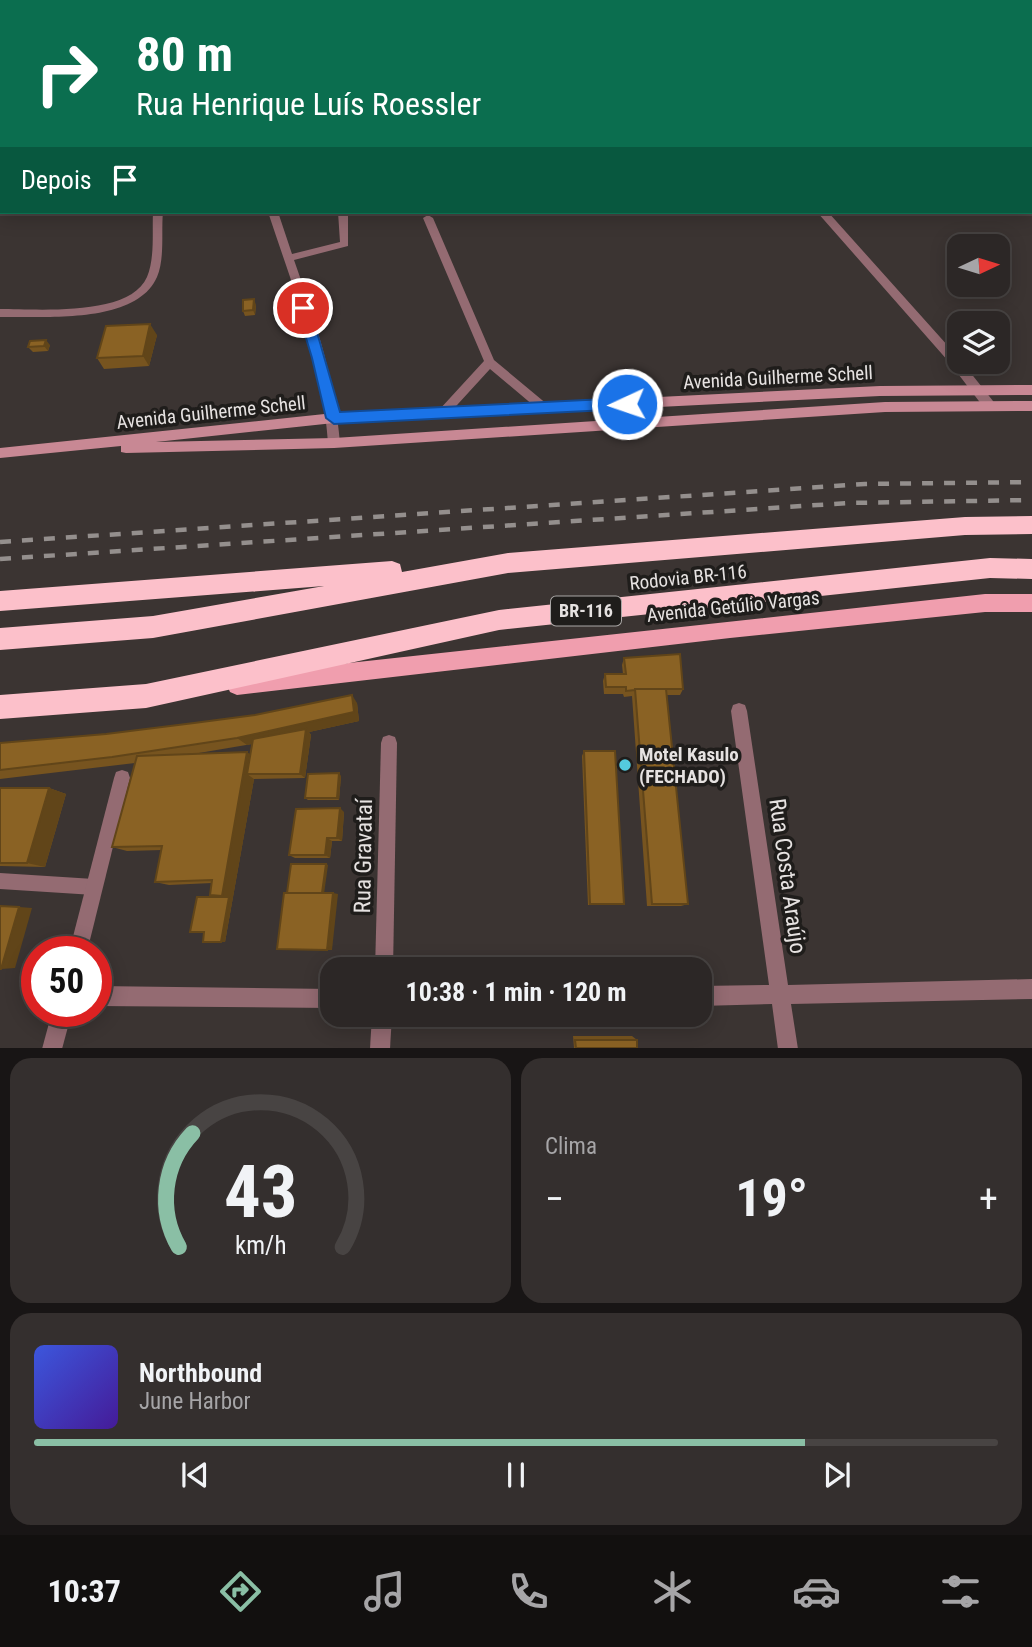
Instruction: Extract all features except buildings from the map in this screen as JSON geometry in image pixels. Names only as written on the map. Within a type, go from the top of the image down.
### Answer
[{"type":"highway","name":"Rodovia BR-116","points":[[0,639],[153,627],[508,562],[965,526],[1032,525]]},
{"type":"highway","points":[[0,601],[508,562]]},
{"type":"highway","name":"Rodovia BR-116","points":[[146,696],[499,620],[990,568],[1032,569]]},
{"type":"highway","name":"BR-116","points":[[0,708],[146,696]]},
{"type":"main road","name":"Avenida Guilherme Schell","points":[[0,453],[334,418],[880,391],[1032,390]]},
{"type":"main road","name":"Avenida Guilherme Schell","points":[[24,451],[334,443],[885,407],[1032,406]]},
{"type":"main road","name":"Avenida Getúlio Vargas","points":[[146,696],[730,629],[985,603],[1032,603]]},
{"type":"street","points":[[823,214],[979,389],[989,405]]},
{"type":"street","name":"Rua Costa Araújo","points":[[739,711],[788,1048]]},
{"type":"street","name":"Rua Gravataí","points":[[384,957],[389,743]]},
{"type":"street","points":[[82,936],[122,778]]},
{"type":"street","points":[[712,996],[1032,989]]},
{"type":"street","points":[[112,996],[320,999]]},
{"type":"street","points":[[52,1048],[58,1027]]},
{"type":"street","points":[[380,1048],[382,1027]]},
{"type":"lane","points":[[0,313],[108,309],[135,298],[152,279],[158,214]]},
{"type":"lane","points":[[274,214],[319,358],[334,418],[334,443]]},
{"type":"lane","points":[[288,258],[345,244],[343,214]]},
{"type":"lane","points":[[428,218],[490,362],[544,408]]},
{"type":"lane","points":[[443,413],[490,362]]},
{"type":"lane","points":[[0,881],[94,887]]},
{"type":"railway","points":[[0,542],[865,484],[1032,482]]},
{"type":"railway","points":[[0,559],[848,503],[1032,500]]},
{"type":"place","name":"Motel Kasulo (FECHADO)","points":[[625,765]]},
{"type":"route","points":[[303,308],[334,418],[627,404]]}]
